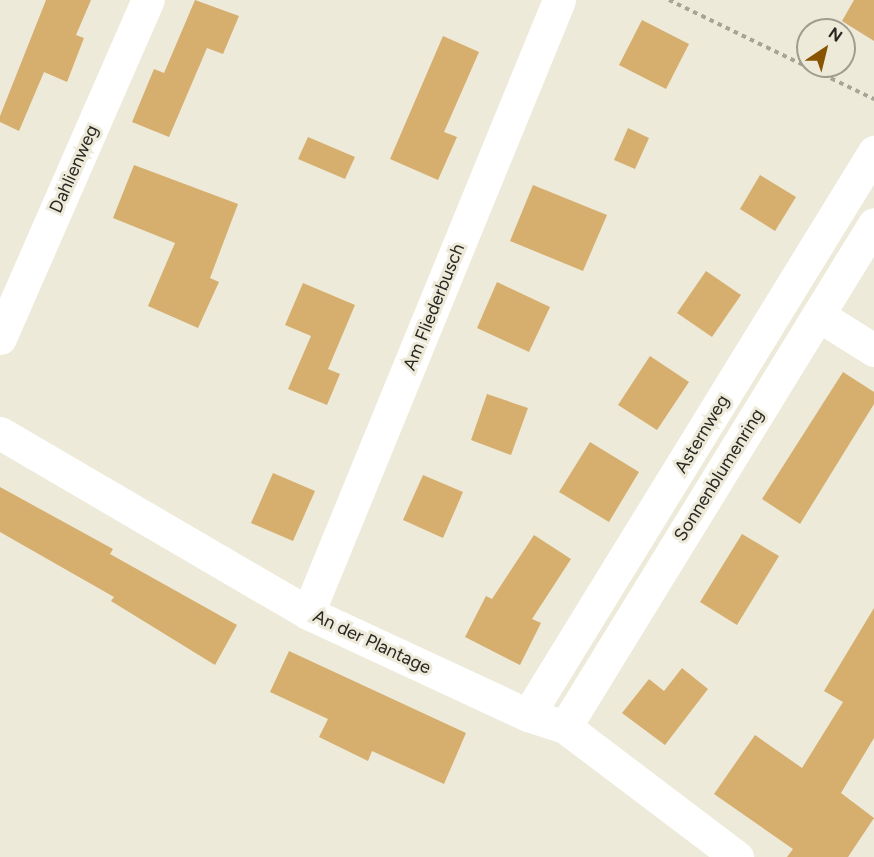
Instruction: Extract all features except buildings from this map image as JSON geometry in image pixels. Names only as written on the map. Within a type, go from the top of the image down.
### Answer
[{"type":"street","name":"Dahlienweg","points":[[0,338],[148,0]]},
{"type":"street","name":"Am Fliederbusch","points":[[308,613],[559,0]]},
{"type":"street","name":"Asternweg","points":[[528,715],[874,152]]},
{"type":"street","name":"Sonnenblumenring","points":[[565,727],[874,224]]},
{"type":"street","points":[[818,315],[874,350]]},
{"type":"street","name":"An der Plantage","points":[[0,433],[308,613],[528,715],[565,727],[737,857]]},
{"type":"path","points":[[669,0],[874,99]]}]
